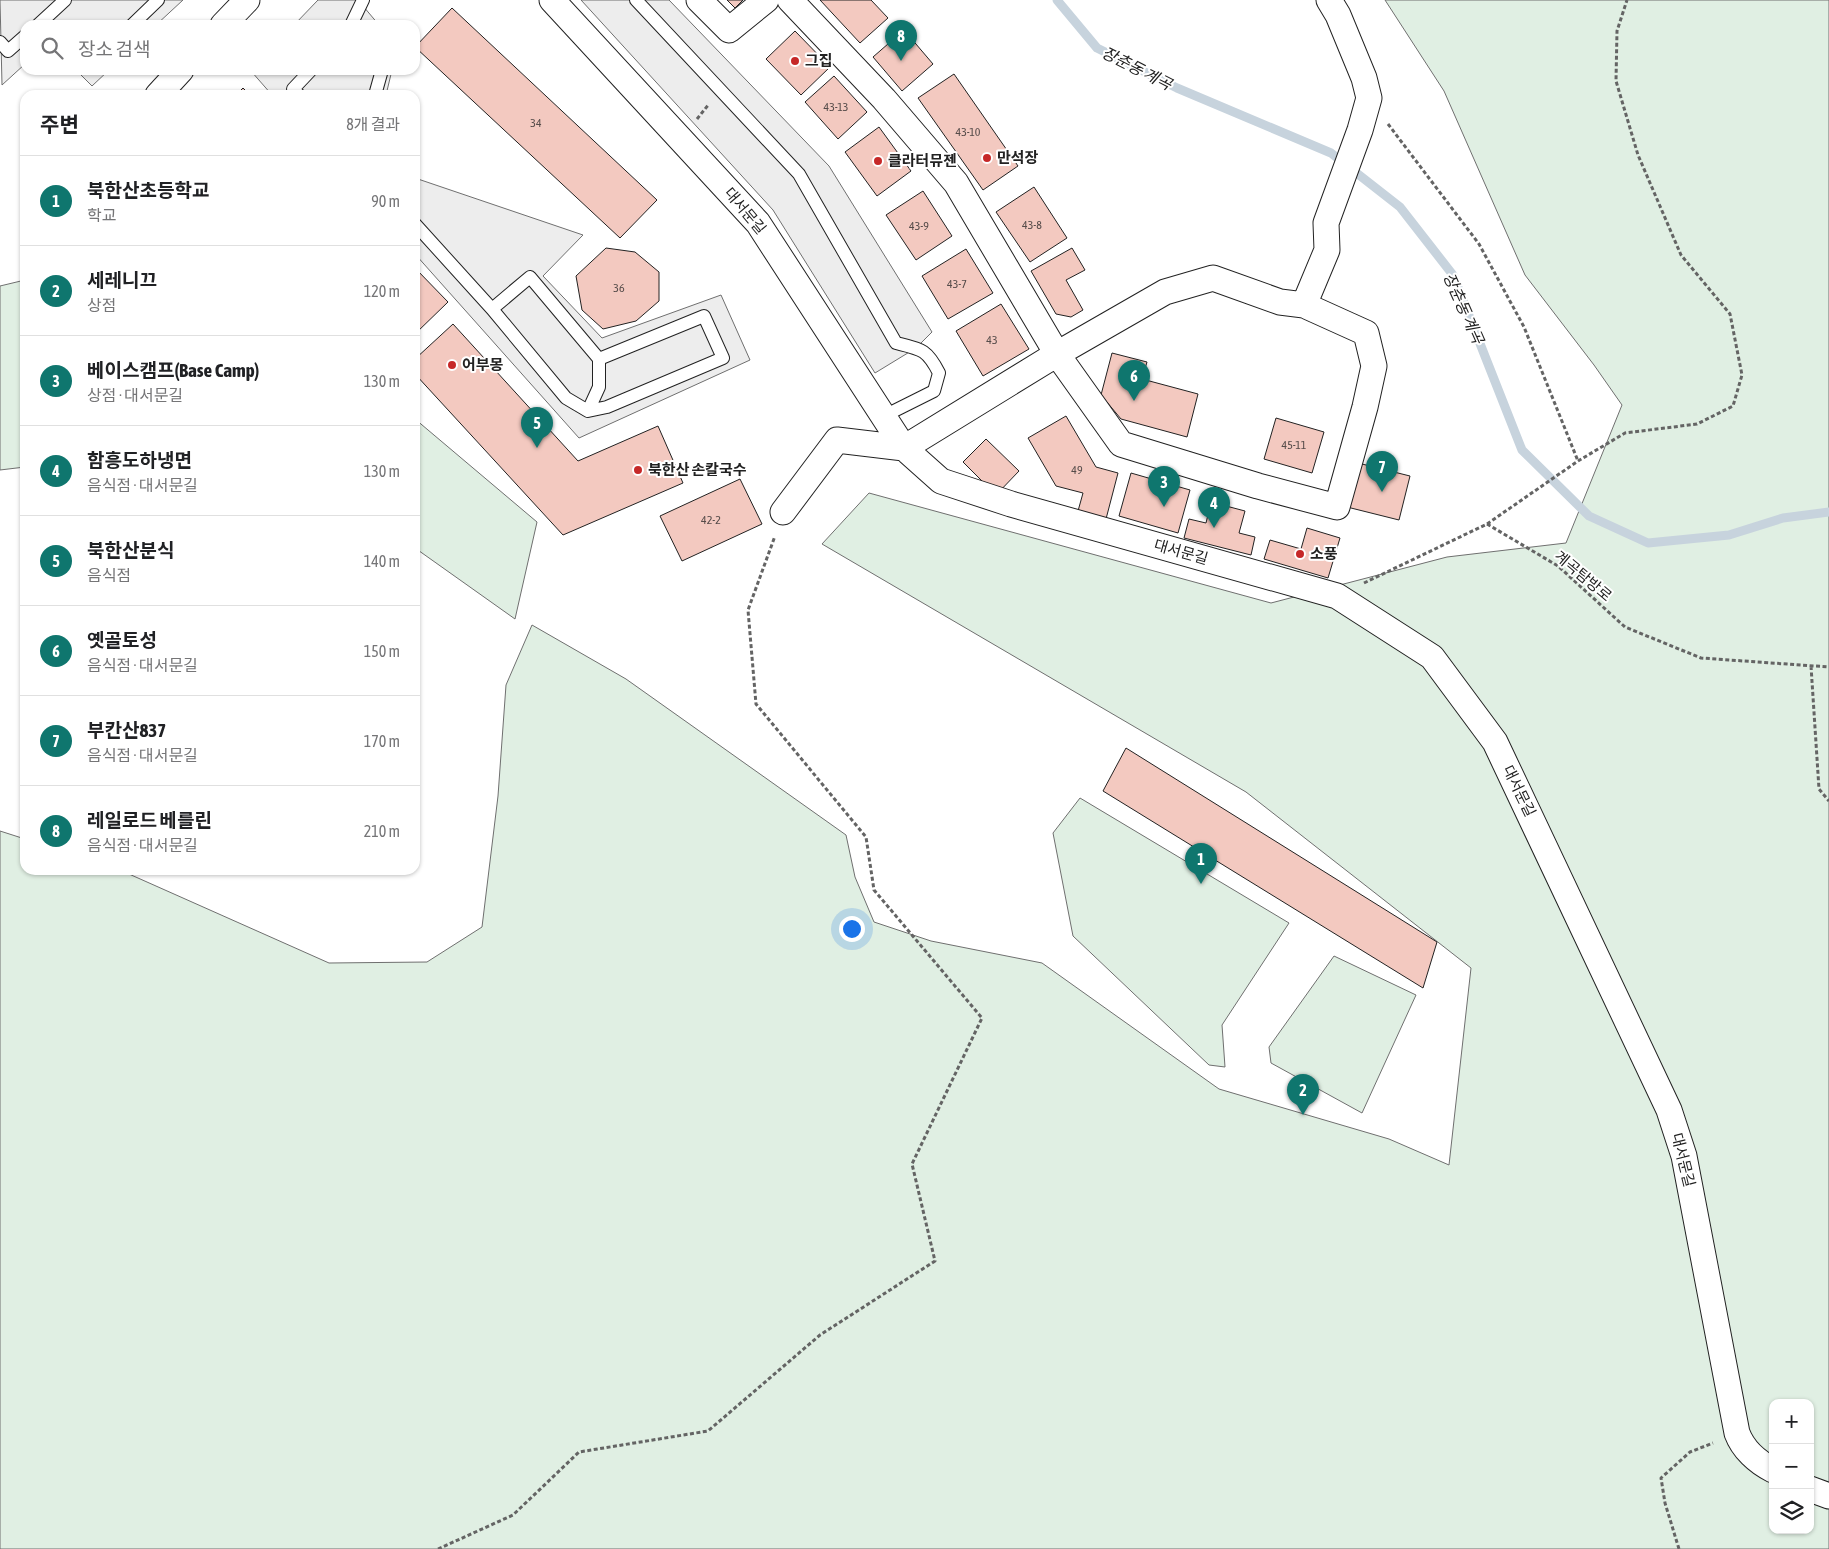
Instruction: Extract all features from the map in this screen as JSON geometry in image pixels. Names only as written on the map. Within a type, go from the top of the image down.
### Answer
[{"type":"street","points":[[228,20],[247,0]]},
{"type":"street","name":"대서문길","points":[[552,0],[758,223],[904,448],[941,482],[1011,504],[1336,596],[1432,656],[1495,742],[1669,1110],[1688,1174],[1737,1433],[1741,1442],[1761,1464],[1769,1468]]},
{"type":"street","points":[[699,0],[729,30],[766,0]]},
{"type":"street","points":[[783,512],[837,440],[904,448],[1057,354],[1165,292],[1213,278],[1280,302],[1304,306],[1366,333],[1374,366],[1365,407],[1337,507],[1258,486],[1121,444],[1057,354],[956,183],[884,99],[790,0]]},
{"type":"street","points":[[1304,306],[1327,250],[1326,223],[1360,130],[1369,98],[1364,78],[1338,14],[1329,0]]},
{"type":"street","points":[[163,90],[176,75]]},
{"type":"street","points":[[1814,1490],[1829,1496]]},
{"type":"lane","points":[[47,20],[65,0]]},
{"type":"lane","points":[[137,20],[158,0]]},
{"type":"lane","points":[[355,20],[363,0]]},
{"type":"lane","points":[[636,0],[800,174],[896,343],[916,348],[931,356],[939,373],[934,391],[884,416]]},
{"type":"lane","points":[[0,42],[8,51],[20,40]]},
{"type":"lane","points":[[294,90],[306,75]]},
{"type":"lane","points":[[376,90],[381,75]]},
{"type":"lane","points":[[420,230],[492,309],[566,398],[588,411],[607,407],[722,358],[704,316],[599,359]]},
{"type":"lane","points":[[492,309],[530,277],[599,359],[599,387],[588,411]]},
{"type":"path","points":[[1336,596],[1487,524],[1533,490],[1625,434],[1697,424],[1733,406],[1742,375],[1730,314],[1682,255],[1638,155],[1616,81],[1617,31],[1627,0]]},
{"type":"path","points":[[682,139],[720,90]]},
{"type":"path","points":[[1369,98],[1479,244],[1524,327],[1578,461]]},
{"type":"path","points":[[438,1549],[513,1515],[579,1452],[708,1431],[820,1335],[936,1261],[912,1164],[982,1018],[874,890],[866,837],[756,704],[748,610],[783,512]]},
{"type":"path","name":"계곡탐방로","points":[[1487,524],[1558,566],[1625,627],[1700,658],[1829,667]]},
{"type":"path","points":[[1811,666],[1818,789],[1829,801]]},
{"type":"path","points":[[1680,1549],[1665,1504],[1661,1478],[1690,1452]]},
{"type":"green space","points":[[1385,0],[1829,0],[1829,1549],[0,1549],[0,831],[20,837],[20,875],[131,875],[329,963],[427,962],[482,927],[498,796],[506,685],[532,625],[626,679],[846,835],[855,877],[874,922],[931,941],[1042,963],[1219,1089],[1389,1139],[1449,1165],[1471,968],[1246,792],[822,544],[869,493],[1271,603],[1447,557],[1566,543],[1622,405],[1525,275],[1444,91]]},
{"type":"green space","points":[[20,281],[20,468],[0,470],[0,286]]},
{"type":"green space","points":[[420,423],[537,522],[515,619],[420,552]]},
{"type":"green space","points":[[1080,798],[1289,923],[1222,1025],[1225,1067],[1209,1065],[1073,936],[1053,833]]},
{"type":"green space","points":[[1334,956],[1416,995],[1362,1113],[1271,1063],[1269,1047]]},
{"type":"shaded area","points":[[0,0],[183,0],[161,20],[20,20],[20,69],[2,85]]},
{"type":"shaded area","points":[[318,0],[358,0],[375,20],[299,20]]},
{"type":"shaded area","points":[[581,0],[669,0],[829,166],[932,332],[916,348],[875,373],[773,210]]},
{"type":"shaded area","points":[[81,75],[104,75],[92,86]]},
{"type":"shaded area","points":[[254,75],[391,75],[387,90],[268,90]]},
{"type":"shaded area","points":[[420,180],[583,235],[543,276],[602,338],[721,295],[750,360],[579,438],[420,260]]},
{"type":"building","points":[[727,0],[743,0],[735,8]]},
{"type":"building","points":[[820,0],[871,0],[888,18],[860,43]]},
{"type":"building","points":[[452,8],[657,200],[620,238],[420,52],[420,42]]},
{"type":"building","points":[[904,30],[933,64],[902,91],[873,57]]},
{"type":"building","points":[[795,31],[830,67],[801,95],[766,59]]},
{"type":"building","points":[[954,74],[1018,166],[983,190],[918,98]]},
{"type":"building","points":[[834,76],[867,112],[838,139],[805,102]]},
{"type":"building","name":"클라터뮤젠","points":[[879,127],[911,171],[877,196],[845,152]]},
{"type":"building","points":[[1034,187],[1067,238],[1030,262],[996,212]]},
{"type":"building","points":[[923,191],[952,236],[916,260],[886,215]]},
{"type":"building","points":[[606,248],[635,252],[659,272],[659,301],[636,321],[603,329],[582,310],[576,276]]},
{"type":"building","points":[[1072,248],[1085,270],[1066,280],[1083,310],[1071,317],[1056,314],[1031,271]]},
{"type":"building","points":[[966,249],[993,293],[948,319],[922,276]]},
{"type":"building","points":[[420,273],[448,302],[420,329]]},
{"type":"building","points":[[1001,304],[1029,349],[983,376],[956,331]]},
{"type":"building","points":[[453,324],[578,461],[658,426],[683,483],[563,535],[420,379],[420,354]]},
{"type":"building","points":[[1112,353],[1147,362],[1142,379],[1198,394],[1187,437],[1121,419],[1101,395]]},
{"type":"building","points":[[1066,416],[1096,467],[1118,473],[1106,519],[1078,511],[1083,493],[1056,486],[1028,438]]},
{"type":"building","points":[[1276,418],[1324,432],[1312,473],[1264,459]]},
{"type":"building","points":[[986,439],[1019,471],[996,495],[963,462]]},
{"type":"building","points":[[1358,463],[1410,476],[1399,520],[1347,507]]},
{"type":"building","points":[[1131,473],[1190,490],[1178,533],[1119,516]]},
{"type":"building","points":[[740,479],[762,524],[682,561],[660,516]]},
{"type":"building","points":[[1211,502],[1245,511],[1239,533],[1255,537],[1251,555],[1184,538],[1189,519],[1206,523]]},
{"type":"building","name":"소풍","points":[[1307,528],[1340,538],[1328,578],[1264,559],[1270,540],[1301,549]]},
{"type":"building","points":[[1126,748],[1437,942],[1423,988],[1103,791]]},
{"type":"waterway","name":"장춘동 계곡","points":[[1057,0],[1097,48],[1177,88],[1331,153],[1400,207],[1453,275],[1522,450],[1589,516],[1648,543],[1729,535],[1783,518],[1829,512]]},
{"type":"place","name":"그집","points":[[795,61]]},
{"type":"place","name":"레일로드 베를린","points":[[901,61]]},
{"type":"place","name":"만석장","points":[[987,158]]},
{"type":"place","name":"클라터뮤젠","points":[[878,161]]},
{"type":"place","name":"어부몽","points":[[452,365]]},
{"type":"place","name":"옛골토성","points":[[1134,401]]},
{"type":"place","name":"북한산분식","points":[[537,448]]},
{"type":"place","name":"북한산 손칼국수","points":[[638,470]]},
{"type":"place","name":"부칸산837","points":[[1382,492]]},
{"type":"place","name":"베이스캠프(Base Camp)","points":[[1164,507]]},
{"type":"place","name":"함흥도하냉면","points":[[1214,528]]},
{"type":"place","name":"소풍","points":[[1300,554]]},
{"type":"place","name":"북한산초등학교","points":[[1201,884]]},
{"type":"place","name":"세레니끄","points":[[1303,1115]]}]
